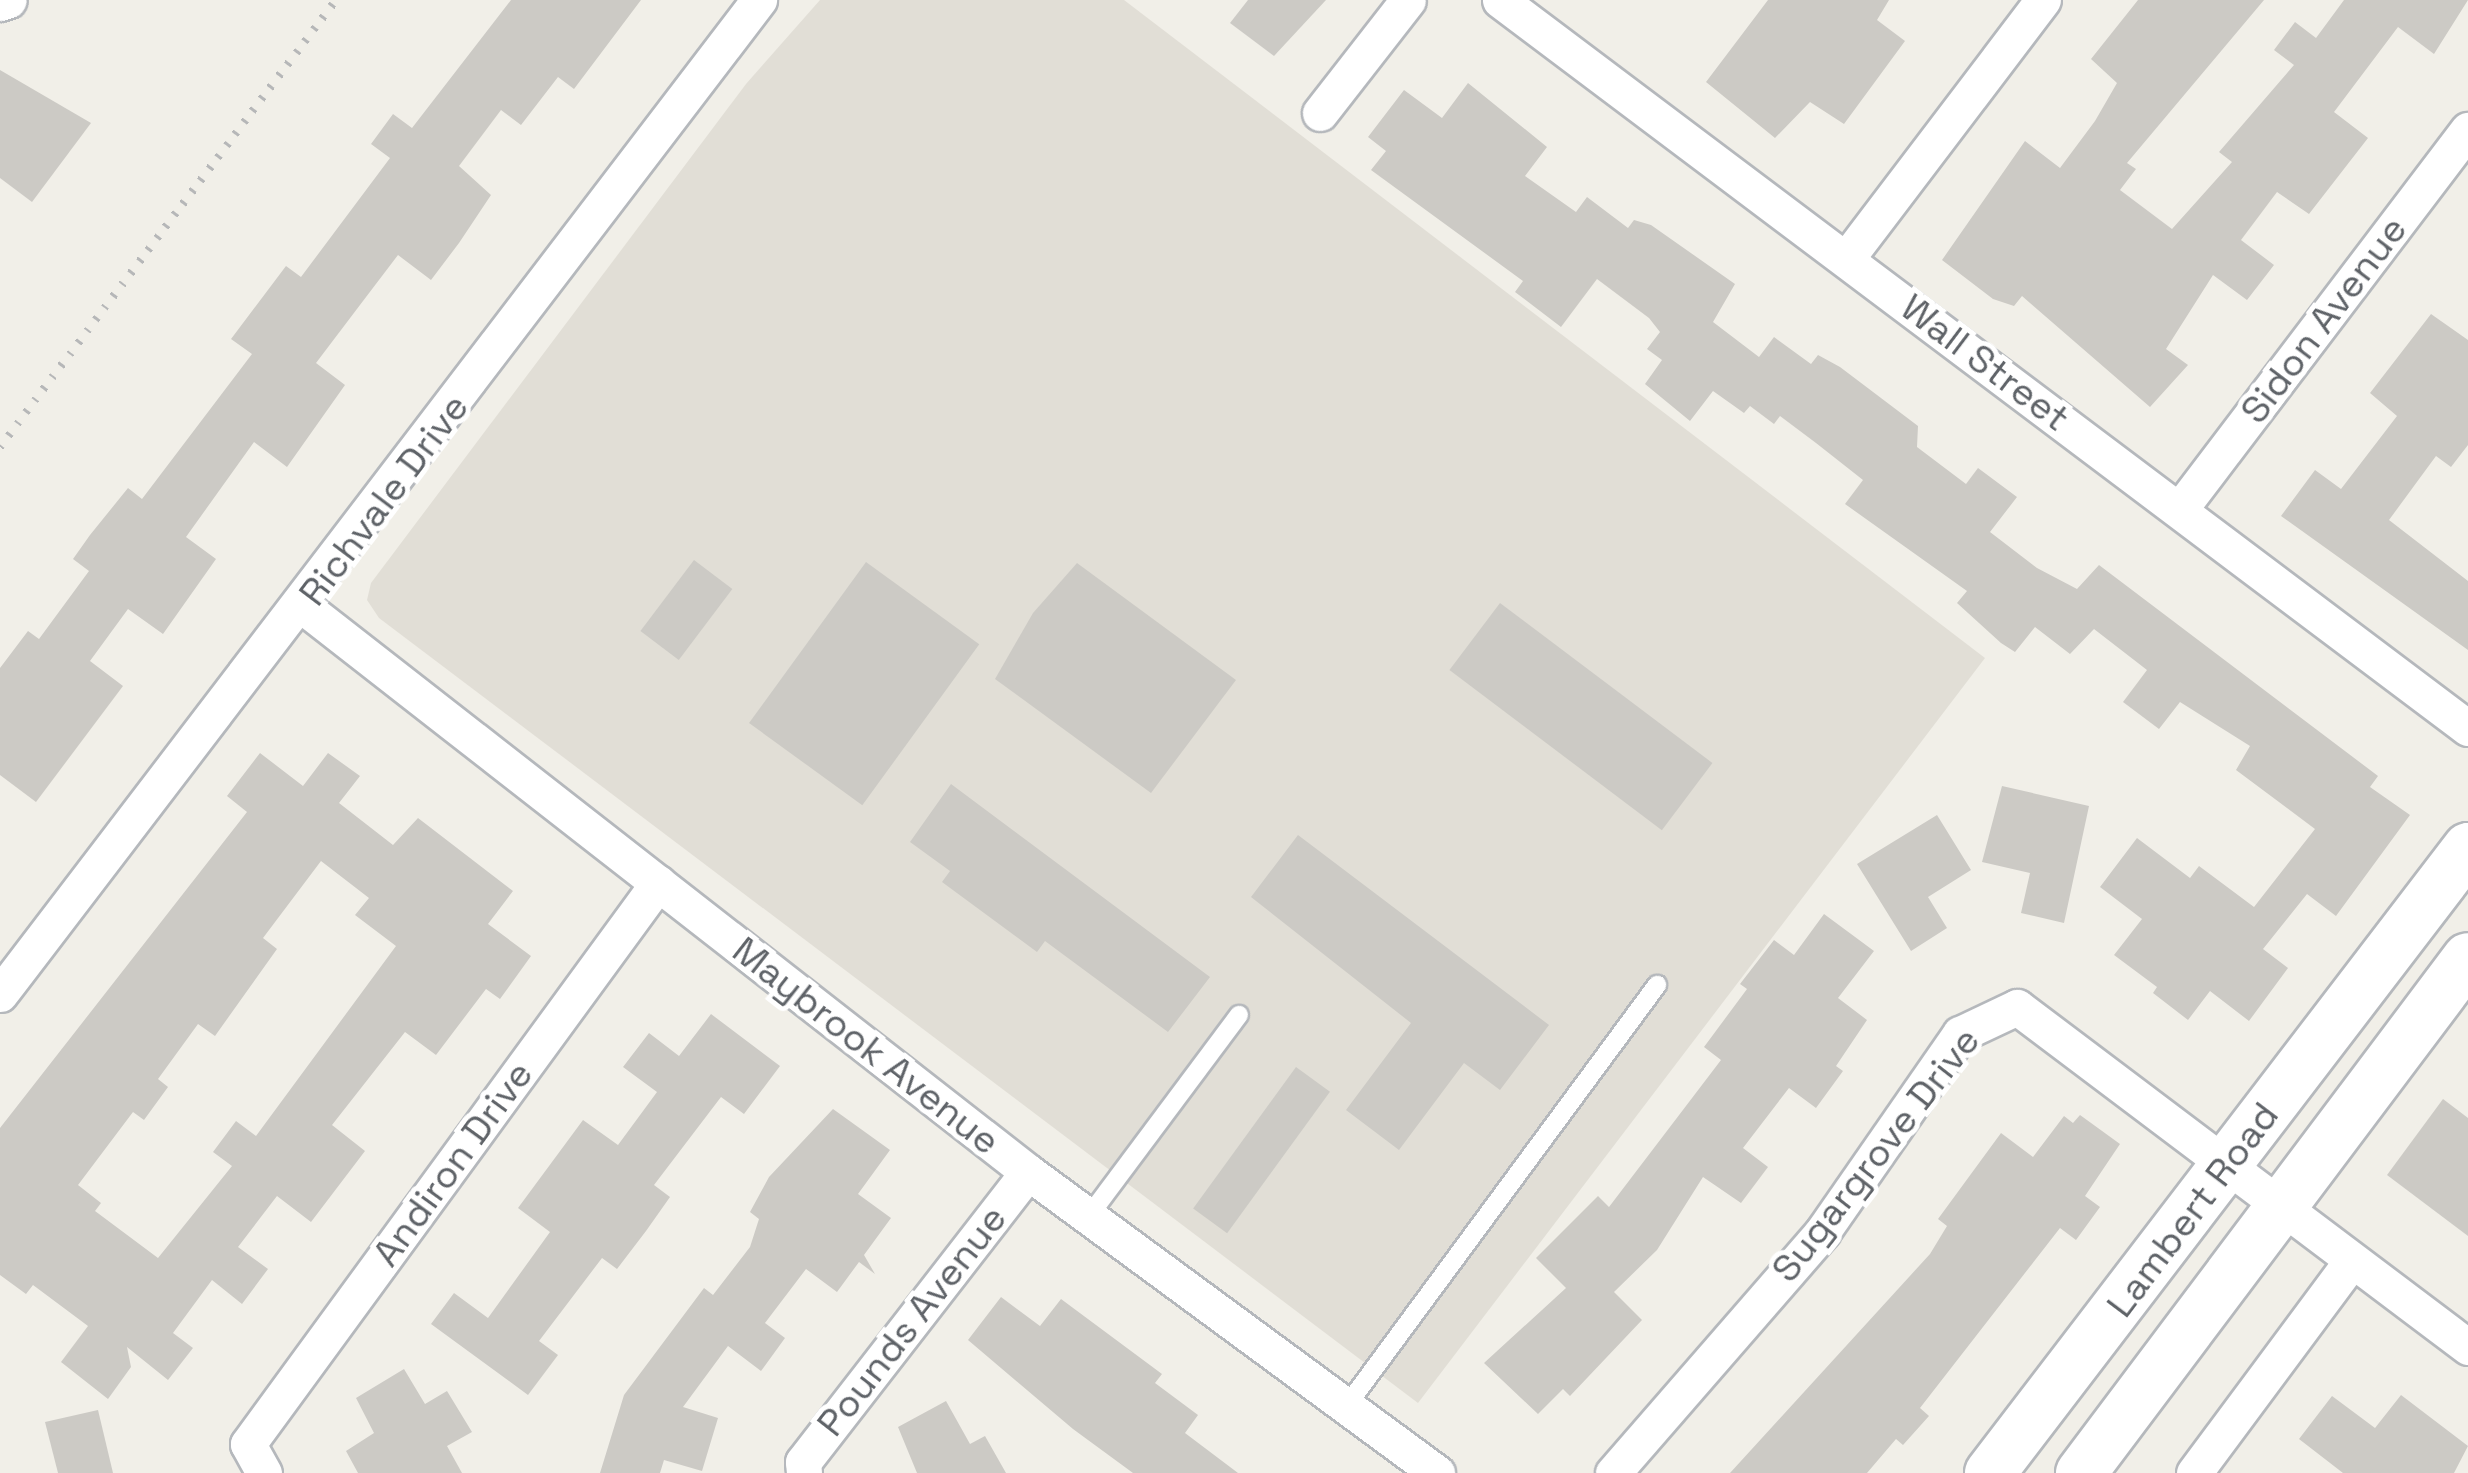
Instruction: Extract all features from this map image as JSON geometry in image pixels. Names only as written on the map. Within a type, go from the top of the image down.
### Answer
[{"type":"main road","name":"Lambert Road","points":[[1990,1473],[2468,848]]},
{"type":"main road","name":"Lambert Road","points":[[2080,1473],[2458,971]]},
{"type":"street","name":"Richvale Drive","points":[[0,994],[304,607],[759,0]]},
{"type":"street","points":[[1320,114],[1408,0]]},
{"type":"street","name":"Wall Street","points":[[1500,0],[2468,728]]},
{"type":"street","points":[[1847,258],[2043,0]]},
{"type":"street","name":"Sidon Avenue","points":[[2180,509],[2468,130]]},
{"type":"street","name":"Maybrook Avenue","points":[[304,607],[1028,1172],[1437,1473]]},
{"type":"street","name":"Andiron Drive","points":[[256,1459],[658,883]]},
{"type":"street","name":"Sugargrove Drive","points":[[1612,1473],[1823,1231],[1960,1034],[1991,1012],[2017,1007],[2468,1347]]},
{"type":"street","name":"Pounds Avenue","points":[[804,1473],[803,1462],[1028,1172]]},
{"type":"street","points":[[2194,1473],[2352,1260]]},
{"type":"lane","points":[[1348,1404],[1657,985]]},
{"type":"lane","points":[[1089,1216],[1239,1015]]},
{"type":"shaded area","points":[[820,0],[1124,0],[1985,658],[1418,1403],[379,618],[367,600],[371,583],[746,84]]},
{"type":"building","points":[[511,0],[641,0],[574,89],[558,77],[521,125],[501,110],[459,166],[491,195],[459,243],[431,280],[398,255],[316,363],[345,385],[287,467],[254,442],[186,537],[216,559],[163,634],[128,609],[90,661],[123,686],[36,802],[0,775],[0,668],[28,631],[39,639],[89,571],[73,559],[90,535],[128,488],[142,499],[252,354],[231,339],[286,266],[301,277],[390,158],[371,144],[393,114],[412,128]]},
{"type":"building","points":[[1248,0],[1326,0],[1274,56],[1230,23]]},
{"type":"building","points":[[1768,0],[1889,0],[1877,20],[1905,41],[1844,124],[1810,102],[1775,138],[1706,82]]},
{"type":"building","points":[[2138,0],[2264,0],[2127,163],[2136,169],[2120,190],[2172,229],[2232,162],[2219,152],[2294,65],[2274,50],[2295,22],[2316,38],[2344,0],[2468,0],[2434,54],[2398,27],[2334,112],[2368,138],[2309,214],[2277,192],[2241,240],[2274,265],[2247,300],[2213,275],[2166,349],[2188,365],[2150,407],[2022,296],[2014,306],[1993,299],[1942,260],[2025,141],[2060,168],[2117,83],[2091,59]]},
{"type":"building","points":[[0,70],[91,123],[32,202],[0,178]]},
{"type":"building","points":[[1468,83],[1547,147],[1525,176],[1576,212],[1587,197],[1628,228],[1634,220],[1651,225],[1735,284],[1713,322],[1759,357],[1774,337],[1811,364],[1818,355],[1840,367],[1918,426],[1917,447],[1966,484],[1978,468],[2017,497],[1990,532],[2037,568],[2077,589],[2099,565],[2378,776],[2370,787],[2410,815],[2336,916],[2307,894],[2263,949],[2288,968],[2249,1021],[2210,991],[2188,1020],[2153,993],[2157,987],[2114,955],[2142,919],[2100,887],[2137,838],[2190,878],[2199,866],[2254,907],[2315,829],[2236,770],[2250,746],[2180,702],[2159,729],[2123,702],[2147,670],[2094,629],[2070,654],[2035,627],[2015,652],[2001,643],[1957,603],[1967,591],[1845,504],[1863,480],[1816,443],[1780,416],[1774,424],[1750,406],[1744,413],[1713,391],[1690,421],[1645,384],[1662,360],[1647,349],[1660,332],[1649,318],[1597,279],[1561,327],[1515,292],[1523,281],[1371,170],[1386,151],[1368,137],[1404,90],[1442,118]]},
{"type":"building","points":[[2431,314],[2468,340],[2468,445],[2451,467],[2436,456],[2389,520],[2468,581],[2468,650],[2281,516],[2315,470],[2341,489],[2397,416],[2370,393]]},
{"type":"building","points":[[694,560],[732,589],[679,660],[640,631]]},
{"type":"building","points":[[866,562],[979,644],[862,805],[749,723]]},
{"type":"building","points":[[1077,563],[1236,680],[1151,793],[995,679],[1033,613]]},
{"type":"building","points":[[1500,603],[1712,763],[1662,830],[1449,670]]},
{"type":"building","points":[[260,753],[303,786],[328,753],[360,776],[339,803],[393,845],[418,818],[513,891],[488,924],[531,956],[500,999],[486,989],[436,1055],[405,1032],[332,1125],[365,1151],[311,1222],[277,1196],[238,1247],[268,1269],[242,1304],[212,1280],[173,1333],[193,1348],[168,1380],[127,1347],[131,1367],[108,1399],[61,1362],[88,1326],[33,1285],[26,1294],[0,1275],[0,1128],[247,812],[227,796]],"holes":[[[321,861],[369,898],[355,915],[396,946],[256,1136],[236,1121],[213,1152],[232,1166],[158,1258],[95,1211],[101,1203],[78,1185],[133,1112],[144,1120],[168,1087],[158,1079],[198,1024],[215,1036],[277,949],[263,938]]]},
{"type":"building","points":[[951,784],[1210,977],[1168,1032],[1045,941],[1037,952],[942,882],[950,871],[910,842]]},
{"type":"building","points":[[2002,786],[2089,806],[2064,923],[2021,913],[2030,873],[1982,862]]},
{"type":"building","points":[[1937,815],[1971,870],[1928,897],[1947,928],[1911,951],[1857,864]]},
{"type":"building","points":[[1298,835],[1549,1025],[1500,1090],[1464,1063],[1399,1150],[1346,1110],[1411,1023],[1251,897]]},
{"type":"building","points":[[1824,914],[1874,951],[1838,998],[1867,1020],[1836,1066],[1843,1071],[1816,1108],[1789,1088],[1743,1148],[1768,1167],[1741,1203],[1703,1177],[1657,1250],[1614,1292],[1642,1320],[1570,1396],[1563,1389],[1538,1414],[1484,1363],[1566,1288],[1536,1258],[1598,1196],[1609,1207],[1721,1060],[1704,1047],[1747,989],[1740,984],[1774,940],[1794,955]]},
{"type":"building","points":[[711,1014],[780,1066],[744,1114],[721,1097],[654,1185],[670,1197],[646,1231],[617,1269],[602,1258],[539,1341],[558,1355],[528,1395],[431,1324],[454,1293],[488,1318],[550,1232],[518,1208],[583,1120],[618,1145],[657,1092],[623,1067],[649,1033],[679,1056]]},
{"type":"building","points":[[1296,1067],[1330,1092],[1227,1233],[1193,1209]]},
{"type":"building","points":[[2443,1099],[2468,1118],[2468,1236],[2387,1175]]},
{"type":"building","points":[[833,1109],[890,1150],[858,1194],[891,1218],[864,1255],[875,1274],[859,1262],[837,1292],[806,1269],[765,1323],[785,1338],[761,1371],[728,1346],[683,1407],[718,1418],[702,1471],[664,1460],[660,1473],[600,1473],[624,1395],[704,1288],[713,1295],[750,1247],[759,1219],[750,1212],[769,1177]]},
{"type":"building","points":[[2080,1115],[2120,1144],[2085,1196],[2100,1207],[2076,1240],[2060,1228],[1920,1408],[1929,1416],[1903,1445],[1896,1439],[1867,1473],[1730,1473],[1930,1254],[1947,1226],[1938,1219],[2001,1133],[2033,1157],[2064,1116],[2073,1123]]},
{"type":"building","points":[[1001,1297],[1040,1326],[1061,1299],[1162,1374],[1155,1383],[1198,1415],[1185,1433],[1238,1473],[1133,1473],[1073,1429],[968,1340]]},
{"type":"building","points":[[404,1369],[425,1404],[447,1391],[472,1432],[447,1446],[462,1473],[358,1473],[346,1451],[374,1433],[356,1398]]},
{"type":"building","points":[[2401,1395],[2468,1446],[2454,1473],[2343,1473],[2299,1439],[2332,1396],[2375,1428]]},
{"type":"building","points":[[946,1401],[970,1444],[985,1436],[1006,1473],[917,1473],[898,1427]]},
{"type":"building","points":[[98,1410],[113,1473],[58,1473],[45,1422]]},
{"type":"railway","points":[[0,447],[336,0]]}]
